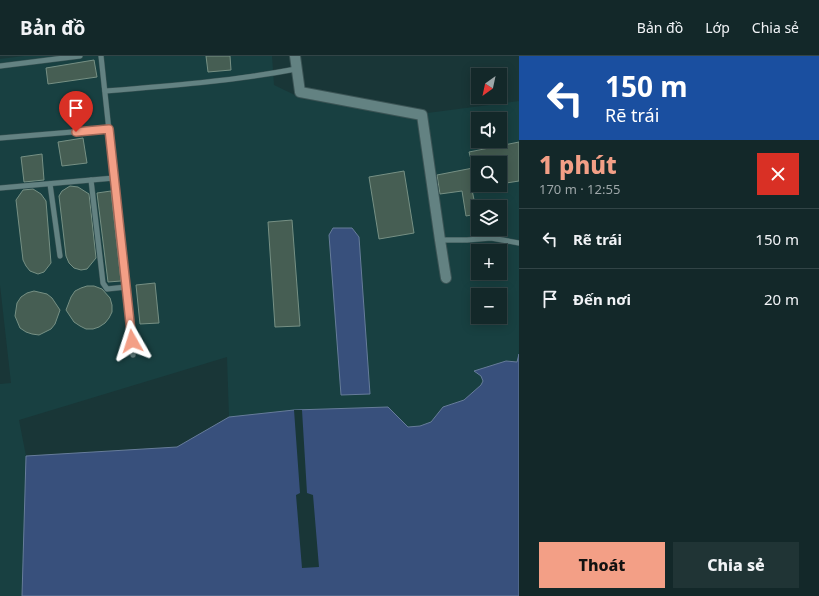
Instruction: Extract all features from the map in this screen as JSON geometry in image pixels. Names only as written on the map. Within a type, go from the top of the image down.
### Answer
[{"type":"street","points":[[295,56],[300,92],[422,115],[446,278]]},
{"type":"lane","points":[[0,66],[80,56]]},
{"type":"lane","points":[[101,56],[133,355]]},
{"type":"lane","points":[[105,92],[256,77],[296,69]]},
{"type":"lane","points":[[0,138],[109,129]]},
{"type":"lane","points":[[0,188],[114,178]]},
{"type":"lane","points":[[91,180],[103,283],[107,289],[126,286]]},
{"type":"lane","points":[[50,184],[60,256]]},
{"type":"lane","points":[[440,240],[491,238],[519,243]]},
{"type":"shaded area","points":[[24,56],[272,56],[274,85],[303,99],[412,115],[496,104],[507,104],[507,103],[519,101],[519,354],[517,362],[506,361],[474,371],[481,376],[483,381],[481,385],[464,400],[443,407],[431,422],[420,426],[408,427],[388,407],[294,410],[229,417],[227,357],[19,420],[26,456],[22,596],[0,596],[0,384],[11,383],[0,285],[0,59]]},
{"type":"water","points":[[333,228],[352,228],[359,237],[370,394],[341,395],[329,235]]},
{"type":"water","points":[[519,354],[519,596],[22,596],[26,456],[177,447],[229,417],[294,410],[388,407],[408,427],[420,426],[431,422],[443,407],[464,400],[481,385],[483,381],[481,376],[474,371],[506,361],[517,362]]},
{"type":"pier","points":[[294,410],[302,410],[307,493],[313,495],[319,567],[302,568],[296,495],[300,493]]},
{"type":"building","points":[[206,56],[230,56],[231,70],[208,72]]},
{"type":"building","points":[[94,60],[97,77],[48,84],[46,68]]},
{"type":"building","points":[[83,138],[87,163],[62,166],[58,142]]},
{"type":"building","points":[[519,142],[519,181],[507,183],[507,156],[471,156],[471,159],[469,152],[489,148],[507,148],[507,144]]},
{"type":"building","points":[[42,154],[44,180],[24,182],[21,157]]},
{"type":"building","points":[[471,168],[471,192],[472,192],[474,200],[471,200],[471,215],[466,216],[462,191],[440,194],[437,175]]},
{"type":"building","points":[[404,171],[414,233],[379,239],[369,177]]},
{"type":"building","points":[[70,186],[78,187],[89,194],[96,258],[87,269],[81,270],[74,268],[69,263],[66,256],[59,196],[62,191]]},
{"type":"building","points":[[33,189],[41,194],[46,201],[51,263],[44,272],[38,274],[30,271],[23,260],[16,200],[23,190]]},
{"type":"building","points":[[111,191],[121,281],[108,282],[97,193]]},
{"type":"building","points":[[292,220],[300,326],[275,327],[268,222]]},
{"type":"building","points":[[155,283],[159,323],[140,324],[136,285]]},
{"type":"building","points":[[87,286],[94,286],[102,289],[110,298],[112,305],[112,312],[109,318],[105,323],[93,329],[86,329],[74,322],[66,310],[75,291]]},
{"type":"building","points":[[34,291],[47,294],[52,298],[60,310],[55,324],[51,329],[39,335],[26,332],[20,328],[15,316],[17,303],[21,297]]},
{"type":"route","points":[[76,132],[109,129],[132,341]]}]
